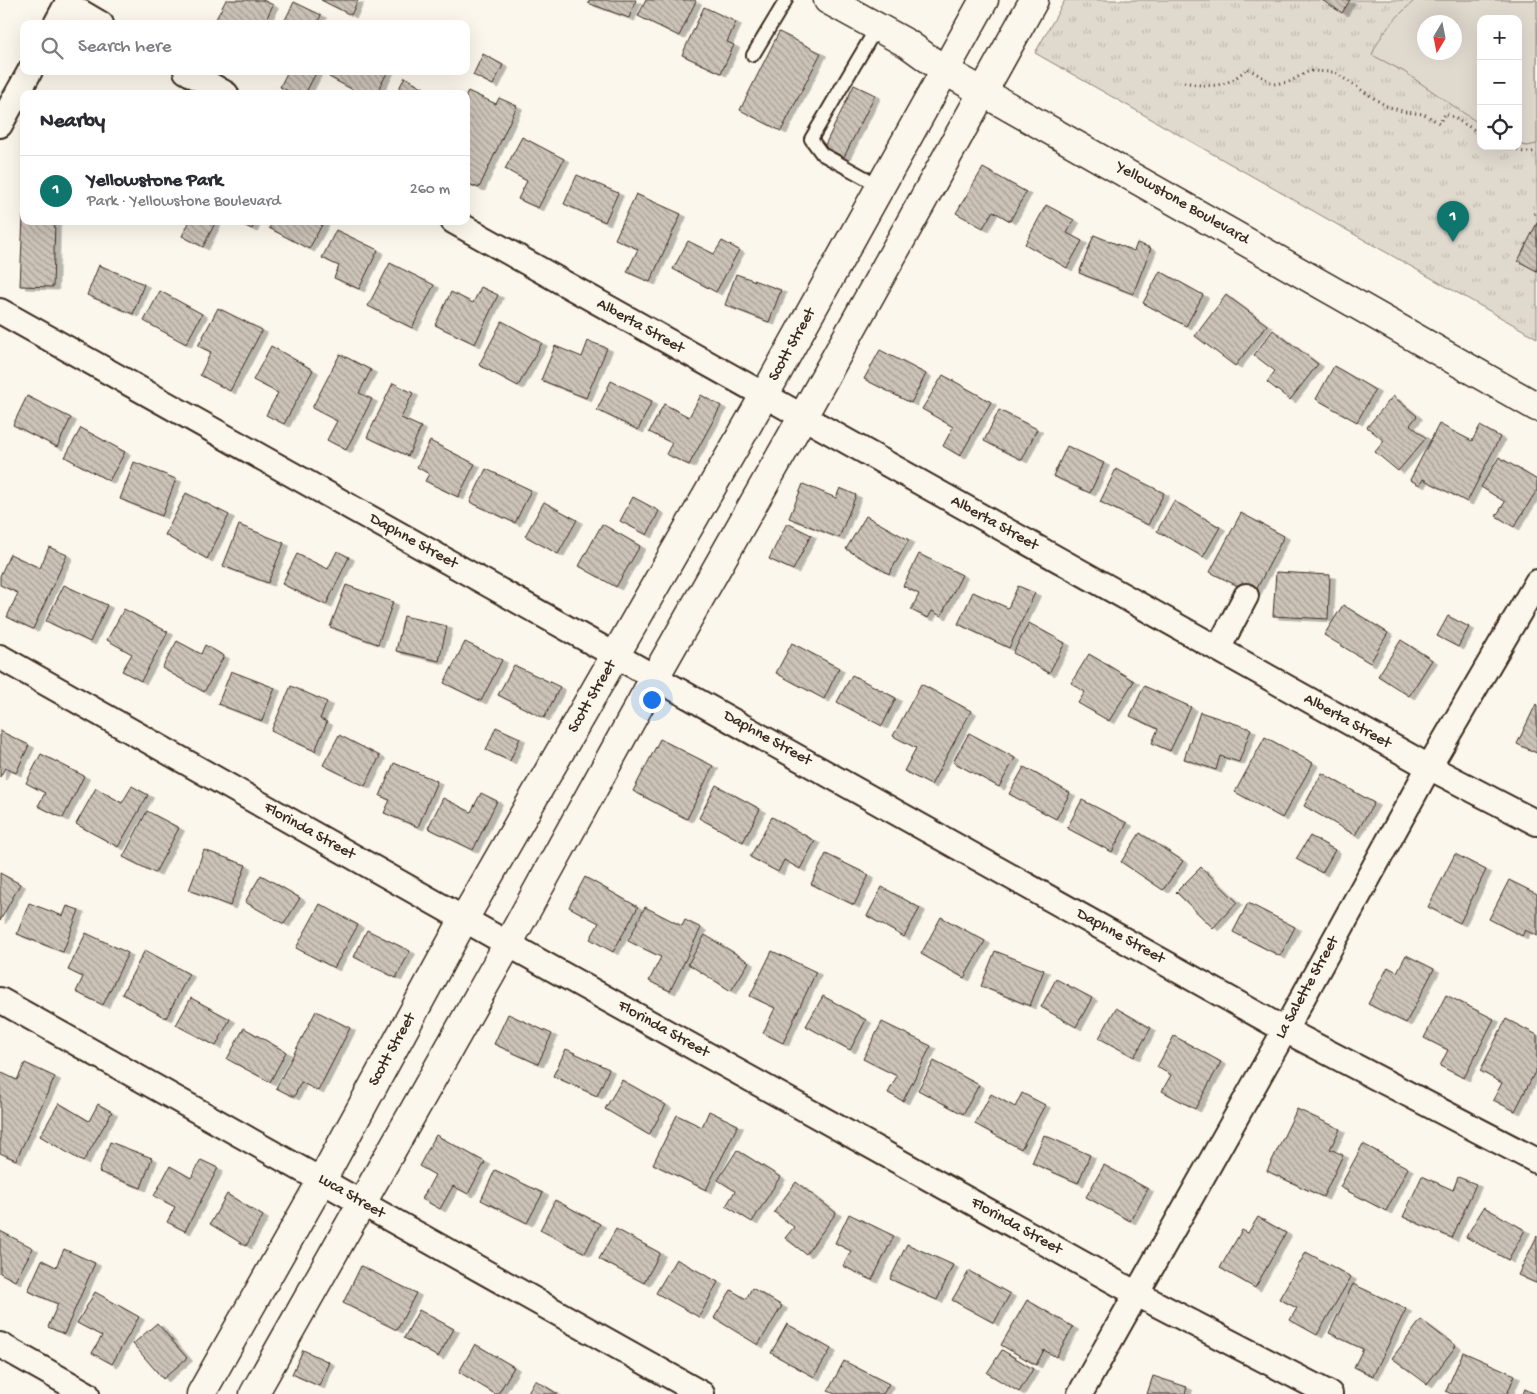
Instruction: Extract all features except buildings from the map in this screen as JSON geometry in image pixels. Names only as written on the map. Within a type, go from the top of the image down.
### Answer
[{"type":"main road","name":"Yellowstone Boulevard","points":[[828,0],[908,44],[944,70],[1537,406]]},
{"type":"main road","name":"Scott Street","points":[[201,1394],[322,1180],[464,919],[617,656],[984,0]]},
{"type":"main road","points":[[254,1394],[508,944],[655,677],[802,418],[1034,0]]},
{"type":"street","points":[[64,9],[92,20]]},
{"type":"street","points":[[0,125],[28,75]]},
{"type":"street","points":[[193,75],[219,90]]},
{"type":"street","name":"Alberta Street","points":[[460,225],[1428,767],[1537,823]]},
{"type":"street","name":"Daphne Street","points":[[0,311],[1285,1030],[1537,1161]]},
{"type":"street","name":"La Salette Street","points":[[1080,1394],[1285,1030],[1428,767],[1537,582]]},
{"type":"street","points":[[1218,649],[1246,596]]},
{"type":"street","name":"Florinda Street","points":[[0,657],[508,944],[1137,1294],[1330,1394]]},
{"type":"street","name":"Luca Street","points":[[0,1000],[702,1394]]},
{"type":"street","points":[[0,1346],[87,1394]]},
{"type":"lane","points":[[752,55],[786,0]]},
{"type":"lane","points":[[878,28],[811,139],[822,154],[880,186]]},
{"type":"path","points":[[1184,82],[1212,86],[1221,84],[1238,76],[1247,68],[1274,84],[1289,82],[1309,71],[1334,72],[1386,106],[1405,112],[1424,114],[1439,123],[1446,113],[1477,132]]},
{"type":"path","points":[[1512,150],[1537,151]]},
{"type":"path","points":[[1534,214],[1537,210]]},
{"type":"green space","points":[[1065,0],[1537,0],[1537,338],[1035,53]]},
{"type":"green space","points":[[1415,0],[1537,0],[1537,144],[1522,145],[1522,15],[1477,15],[1477,122],[1403,71],[1372,55],[1384,32]]},
{"type":"place","name":"Yellowstone Park","points":[[1453,242]]}]
